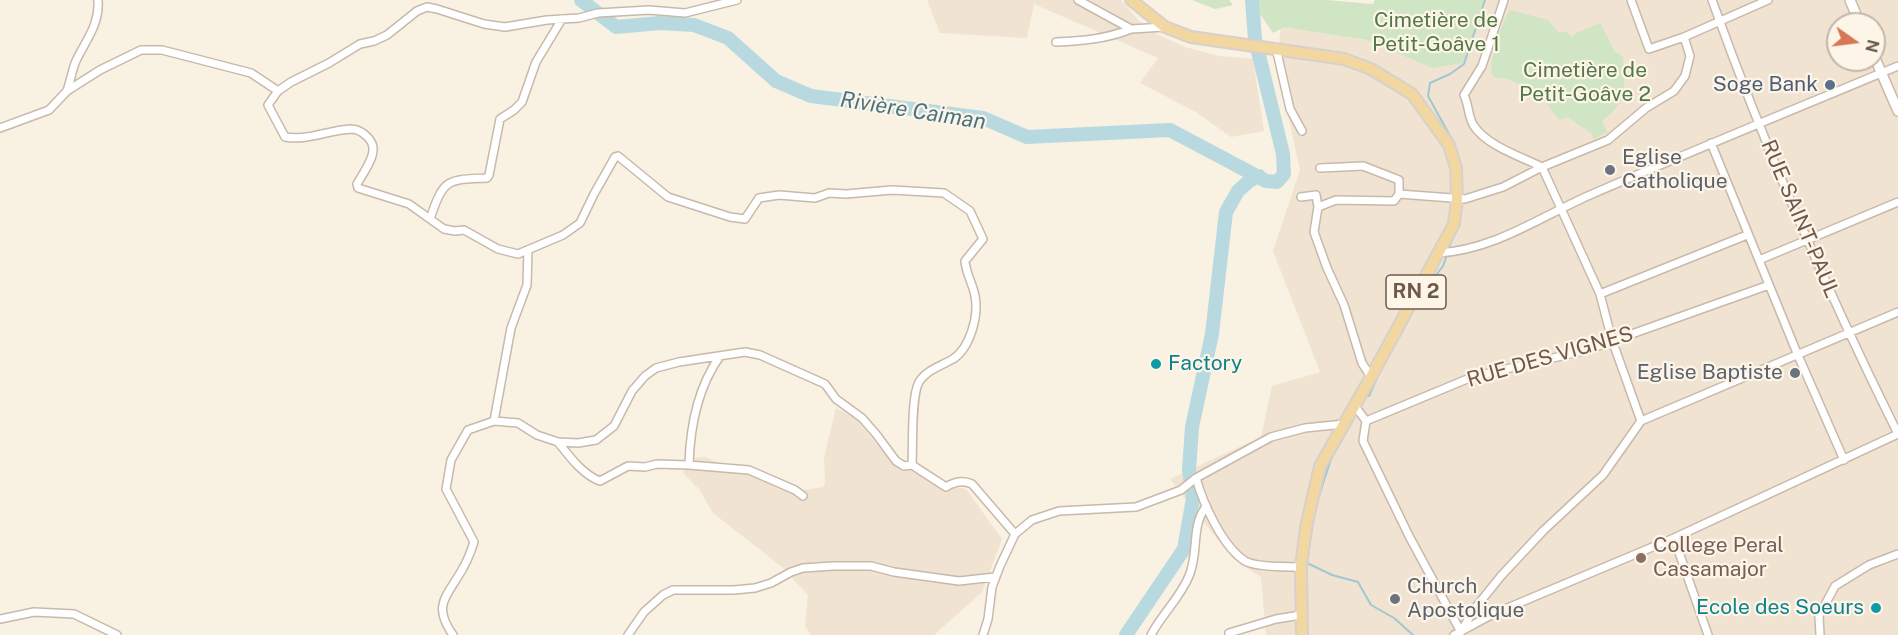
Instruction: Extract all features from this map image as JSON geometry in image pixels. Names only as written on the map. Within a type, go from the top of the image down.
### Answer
[{"type":"main road","name":"RN 2","points":[[1131,0],[1165,27],[1191,36],[1344,59],[1371,69],[1412,94],[1449,145],[1456,168],[1461,199],[1454,224],[1371,378],[1320,466],[1308,516],[1300,567],[1302,635]]},
{"type":"street","points":[[67,91],[76,61],[94,27],[99,9],[98,0]]},
{"type":"street","points":[[737,0],[685,13],[649,10],[598,13],[579,18],[505,27],[484,24],[427,8],[417,11],[387,34],[374,41],[360,44],[278,91],[268,105],[285,137],[292,138],[352,129],[360,131],[372,142],[374,151],[357,184],[358,188],[409,204],[444,229],[464,230],[508,253],[518,254],[528,250],[563,235],[580,223],[595,192],[615,157],[618,156],[668,197],[730,217],[745,219],[759,198],[779,195],[815,198],[829,193],[846,194],[892,190],[944,193],[970,211],[983,238],[965,261],[975,294],[976,307],[968,341],[956,357],[927,373],[918,383],[914,400],[912,465]]},
{"type":"street","points":[[1078,0],[1131,30]]},
{"type":"street","points":[[1504,0],[1482,66],[1464,95],[1474,126],[1504,149],[1542,167],[1600,294],[1612,340],[1641,421]]},
{"type":"street","points":[[1631,0],[1649,49],[1720,22],[1768,0]]},
{"type":"street","name":"RUE SAINT-PAUL","points":[[1712,0],[1807,240],[1898,434]]},
{"type":"street","points":[[430,219],[442,190],[449,183],[458,178],[488,178],[500,118],[522,102],[536,62],[562,19]]},
{"type":"street","points":[[1056,42],[1093,39],[1131,30],[1165,27]]},
{"type":"street","points":[[1399,194],[1461,199],[1503,187],[1542,167],[1608,140],[1646,108],[1674,91],[1685,76],[1690,56],[1684,36]]},
{"type":"street","points":[[1275,47],[1290,109],[1302,131]]},
{"type":"street","points":[[0,128],[49,110],[67,91],[125,56],[141,50],[162,50],[251,73],[278,91]]},
{"type":"street","points":[[1437,253],[1458,252],[1499,239],[1562,207],[1898,66]]},
{"type":"street","points":[[1881,73],[1898,111]]},
{"type":"street","points":[[1711,143],[1747,235],[1844,460]]},
{"type":"street","points":[[1318,207],[1336,200],[1394,201],[1399,194],[1399,180],[1363,166],[1320,168]]},
{"type":"street","points":[[1301,197],[1316,195],[1318,207],[1314,232],[1344,305],[1362,363],[1371,378]]},
{"type":"street","points":[[1759,260],[1898,202]]},
{"type":"street","points":[[1600,294],[1747,235]]},
{"type":"street","points":[[494,421],[511,328],[527,285],[528,250]]},
{"type":"street","name":"RUE DES VIGNES","points":[[1366,421],[1472,377],[1587,350],[1769,285]]},
{"type":"street","points":[[1459,634],[1476,607],[1501,576],[1543,531],[1604,476],[1641,421],[1898,312]]},
{"type":"street","points":[[453,635],[443,621],[443,601],[464,567],[474,542],[446,489],[451,460],[468,430],[494,421],[518,423],[537,435],[558,442],[578,443],[596,440],[614,426],[633,391],[645,376],[656,368],[679,362],[745,352],[760,355],[825,384],[836,399],[862,418],[896,461],[904,466],[912,465],[946,487],[952,483],[972,484],[1015,534]]},
{"type":"street","points":[[689,465],[689,437],[701,393],[720,356]]},
{"type":"street","points":[[1355,406],[1366,421],[1363,441],[1459,634]]},
{"type":"street","points":[[983,635],[995,577],[1015,534],[1032,520],[1059,511],[1137,507],[1181,490],[1196,478],[1271,437],[1305,428],[1344,424]]},
{"type":"street","points":[[1459,634],[1534,596],[1674,538],[1898,434]]},
{"type":"street","points":[[558,442],[568,456],[600,481],[628,466],[689,465],[749,470],[795,490],[803,496]]},
{"type":"street","points":[[1196,478],[1206,508],[1224,539],[1244,560],[1284,567],[1300,567]]},
{"type":"street","points":[[1151,635],[1176,601],[1190,575],[1195,560],[1198,518],[1206,508]]},
{"type":"street","points":[[1674,538],[1708,635]]},
{"type":"street","points":[[1820,635],[1819,616],[1835,586],[1869,565],[1898,554]]},
{"type":"street","points":[[628,635],[644,612],[663,595],[673,590],[755,588],[803,568],[872,566],[894,572],[958,582],[995,577]]},
{"type":"street","points":[[0,619],[34,612],[74,614],[117,635]]},
{"type":"street","points":[[1229,633],[1276,619],[1301,615]]},
{"type":"shaded area","points":[[928,0],[1121,0],[1146,29],[1185,47],[1219,56],[1253,59],[1264,131],[1231,137],[1196,112],[1140,83],[1158,58],[1034,4],[1027,38],[940,33]]},
{"type":"shaded area","points":[[1486,0],[1898,0],[1898,635],[1266,635],[1261,577],[1232,558],[1170,479],[1261,437],[1272,386],[1320,372],[1273,251],[1300,170],[1277,65],[1281,26],[1367,40],[1432,68],[1483,13]]},
{"type":"shaded area","points":[[836,408],[855,418],[884,453],[900,468],[936,483],[966,489],[1002,539],[982,592],[934,635],[811,635],[805,626],[808,595],[782,567],[713,513],[699,489],[683,473],[684,464],[693,458],[705,457],[753,473],[793,492],[823,487],[825,482],[824,458]]},
{"type":"green space","points":[[1192,0],[1229,0],[1233,5],[1215,9]]},
{"type":"green space","name":"Cimetière de Petit-Goâve 1","points":[[1259,0],[1326,0],[1373,4],[1375,0],[1486,0],[1463,63],[1432,68],[1367,40],[1284,27],[1273,33],[1260,14]]},
{"type":"green space","name":"Cimetière de Petit-Goâve 2","points":[[1510,10],[1548,20],[1558,32],[1566,32],[1572,37],[1600,23],[1615,52],[1623,57],[1624,68],[1621,100],[1602,121],[1607,132],[1594,139],[1591,133],[1567,117],[1560,120],[1551,110],[1543,95],[1505,78],[1496,78],[1492,75],[1494,51]]},
{"type":"waterway","name":"Rivière Caiman","points":[[581,0],[616,27],[660,23],[694,25],[728,38],[776,81],[811,96],[983,118],[1027,137],[1170,130],[1266,181],[1277,182],[1284,174],[1283,154],[1255,39],[1252,0]]},
{"type":"waterway","points":[[1456,150],[1428,96],[1430,83],[1450,74],[1464,64],[1485,0]]},
{"type":"waterway","points":[[1126,635],[1184,549],[1193,498],[1189,470],[1192,427],[1212,334],[1226,212],[1238,191],[1259,176]]},
{"type":"waterway","points":[[1448,250],[1454,235]]},
{"type":"waterway","points":[[1419,298],[1443,266],[1447,255]]},
{"type":"waterway","points":[[1369,396],[1380,371]]},
{"type":"waterway","points":[[1318,499],[1331,459],[1353,420]]},
{"type":"waterway","points":[[1314,514],[1307,563],[1332,575],[1358,582],[1371,605],[1394,618],[1413,635]]},
{"type":"place","name":"Soge Bank","points":[[1830,85]]},
{"type":"place","name":"Eglise Catholique","points":[[1610,170]]},
{"type":"place","name":"Factory","points":[[1156,364]]},
{"type":"place","name":"Eglise Baptiste","points":[[1795,373]]},
{"type":"place","name":"College Peral Cassamajor","points":[[1641,558]]},
{"type":"place","name":"Church Apostolique","points":[[1395,599]]},
{"type":"place","name":"Ecole des Soeurs","points":[[1876,608]]}]
